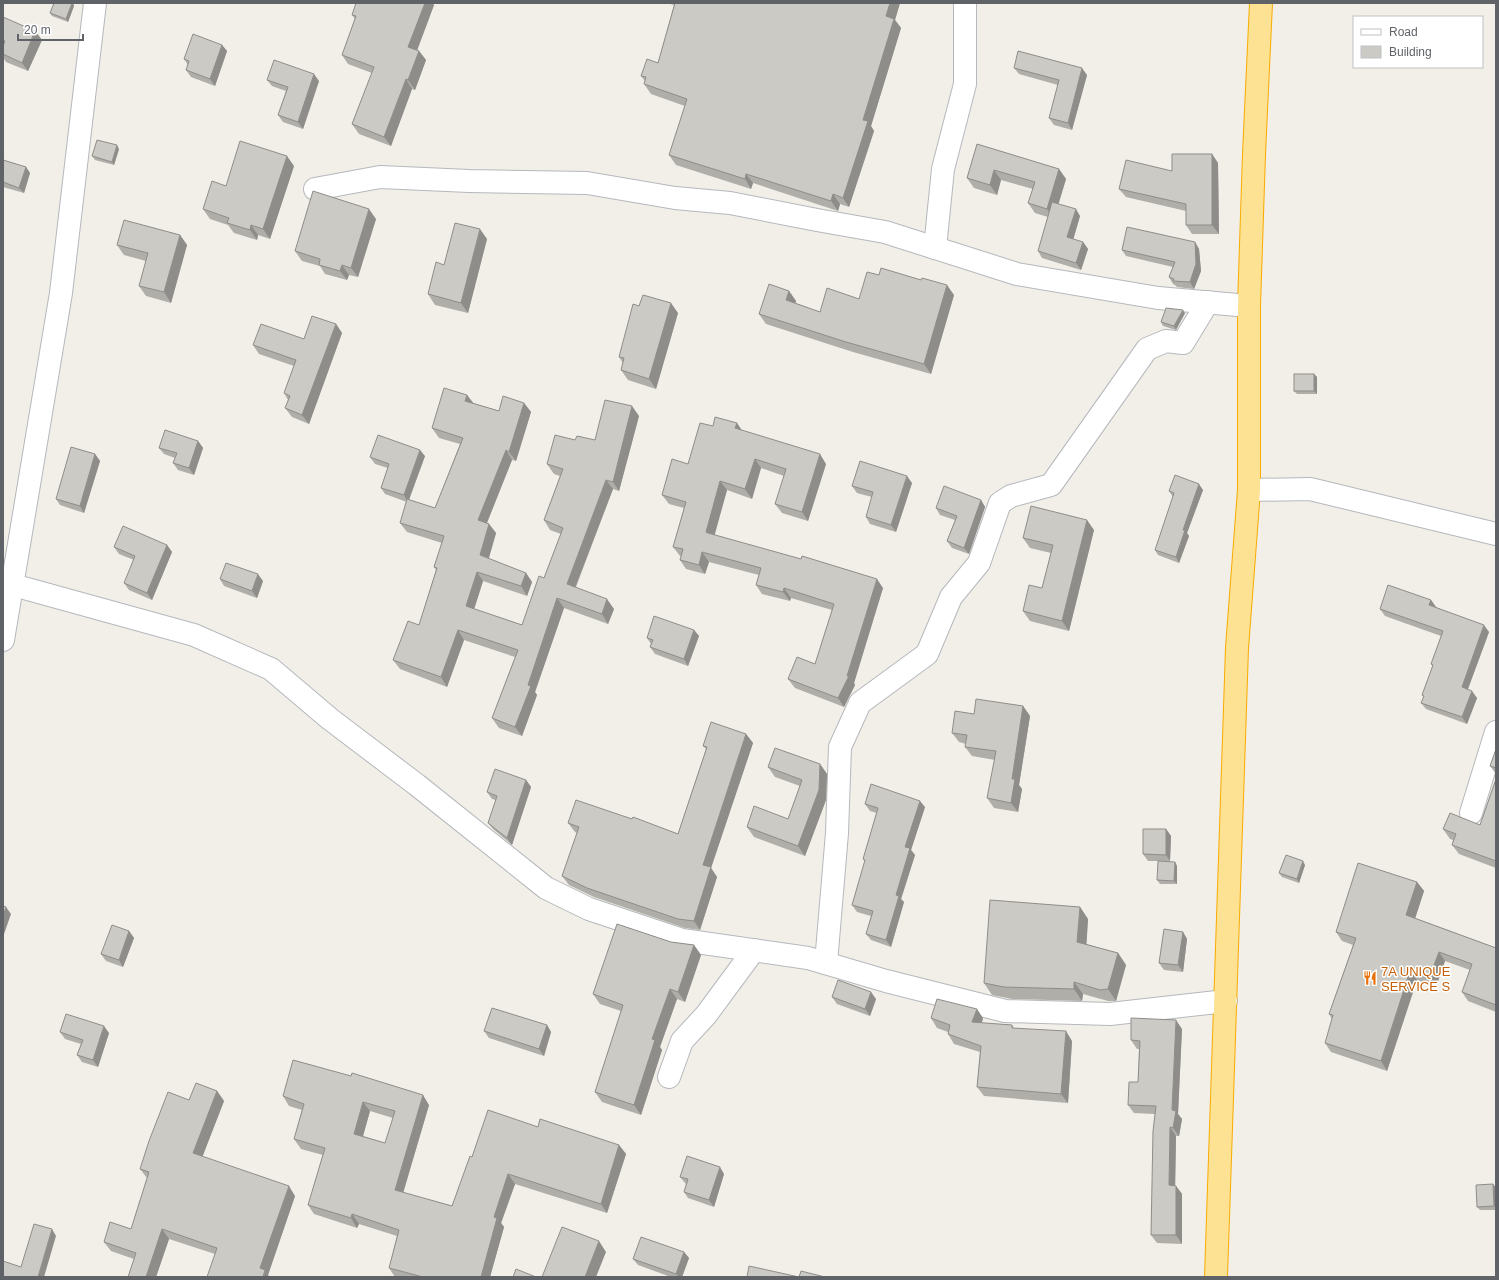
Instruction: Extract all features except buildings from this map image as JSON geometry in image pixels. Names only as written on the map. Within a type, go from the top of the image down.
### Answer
[{"type":"highway","points":[[1216,1277],[1237,648],[1249,490],[1249,306],[1261,3]]},
{"type":"street","points":[[3,640],[60,293],[95,3]]},
{"type":"street","points":[[935,248],[943,169],[965,84],[965,3]]},
{"type":"street","points":[[315,189],[380,177],[587,184],[675,198],[730,203],[885,232],[1017,274],[1158,298],[1249,306]]},
{"type":"street","points":[[826,963],[837,833],[840,747],[860,703],[927,654],[951,597],[979,563],[1000,503],[1011,496],[1051,485],[1147,349],[1166,341],[1183,343],[1208,302]]},
{"type":"street","points":[[1249,490],[1310,489],[1496,534]]},
{"type":"street","points":[[13,585],[194,635],[271,669],[330,719],[417,785],[546,888],[589,908],[682,940],[808,958],[886,982],[1005,1011],[1110,1014],[1226,1001]]},
{"type":"street","points":[[1471,813],[1496,732]]},
{"type":"street","points":[[670,1077],[682,1041],[706,1015],[754,950]]},
{"type":"place","name":"7A UNIQUE SERVICE S","points":[[1370,978]]}]
